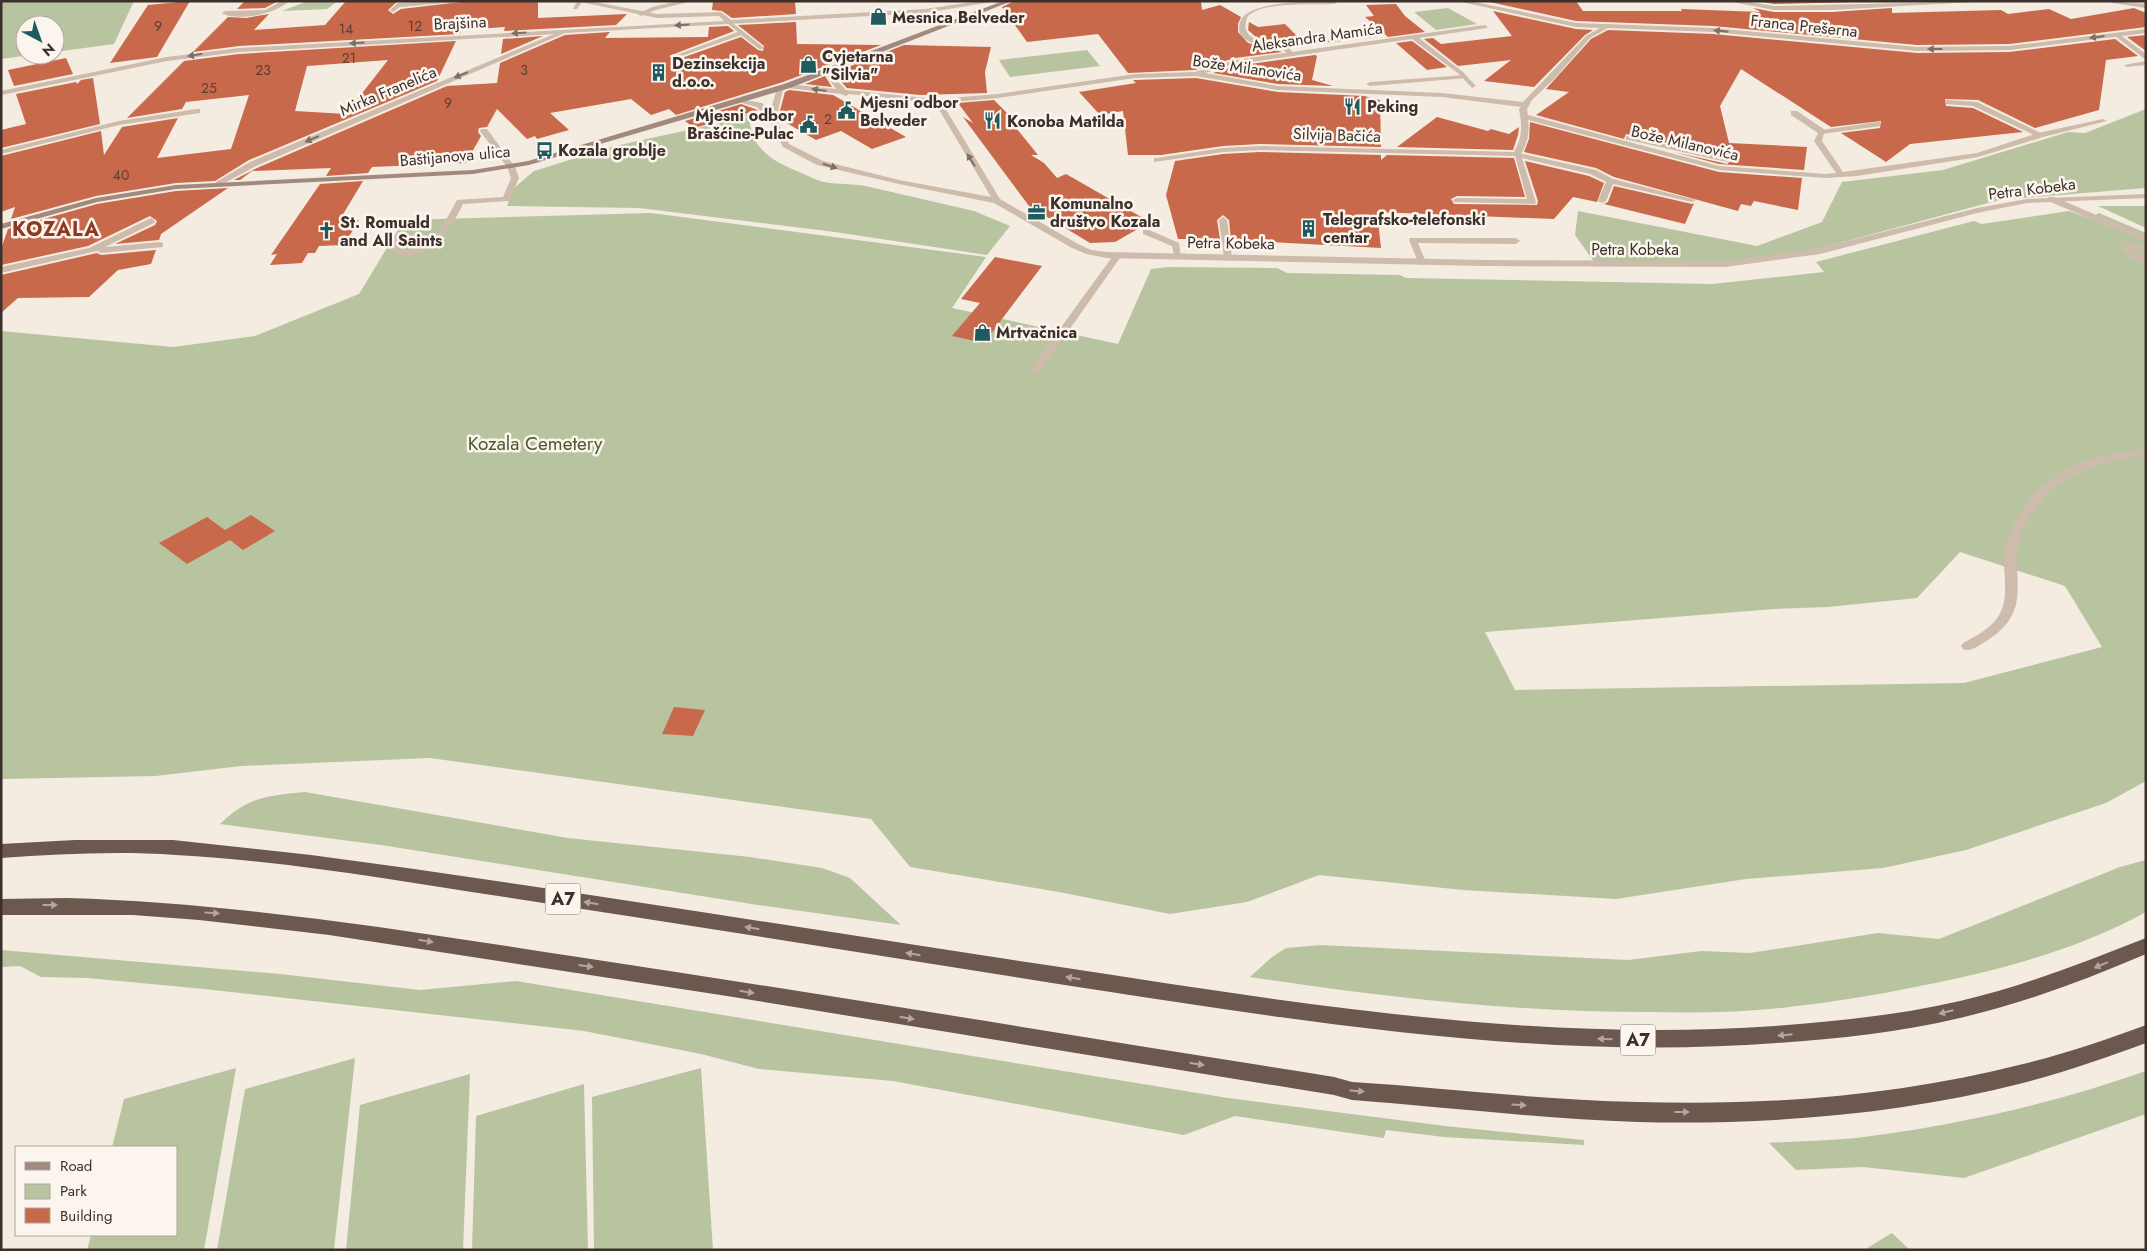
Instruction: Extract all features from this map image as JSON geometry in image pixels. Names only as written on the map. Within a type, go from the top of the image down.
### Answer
[{"type":"highway","name":"A7","points":[[1,850],[113,846],[194,849],[352,867],[1369,1022],[1570,1039],[1667,1040],[1759,1038],[1846,1029],[1932,1016],[2010,996],[2084,973],[2146,946]]},
{"type":"highway","points":[[1,907],[45,905],[132,907],[294,922],[636,974],[1334,1086],[1352,1091],[1515,1105],[1637,1112],[1723,1112],[1824,1106],[1920,1096],[2017,1076],[2115,1046],[2146,1034]]},
{"type":"main road","name":"Baštijanova ulica","points":[[1,227],[105,198],[176,187],[438,175],[511,167],[784,87],[828,72],[1009,1]]},
{"type":"street","points":[[225,13],[275,10],[286,1]]},
{"type":"street","points":[[393,10],[398,5],[464,1]]},
{"type":"street","points":[[575,8],[579,1],[657,16],[721,14],[761,48]]},
{"type":"street","points":[[641,14],[654,8],[689,1]]},
{"type":"street","name":"Brajšina","points":[[1,92],[212,52],[571,30],[730,23],[925,10],[994,1]]},
{"type":"street","name":"Franca Prešerna","points":[[1460,1],[1576,25],[1605,28],[1648,27],[1712,30],[1917,49],[2009,48],[2146,32]]},
{"type":"street","points":[[1731,1],[1774,8],[1832,8],[1987,1]]},
{"type":"street","points":[[2114,1],[2146,6]]},
{"type":"street","points":[[1335,2],[1273,6],[1248,12],[1242,26],[1243,32],[1248,39],[1260,45],[1284,47],[1373,36]]},
{"type":"street","name":"Brajšina","points":[[925,10],[946,13],[950,20],[947,24]]},
{"type":"street","name":"Aleksandra Mamića","points":[[1196,74],[1235,62],[1485,27]]},
{"type":"street","points":[[1457,200],[1532,202],[1517,154],[1524,141],[1525,117],[1523,109],[1588,37],[1605,28]]},
{"type":"street","name":"Mirka Franelića","points":[[219,184],[253,164],[571,30]]},
{"type":"street","points":[[674,57],[742,33]]},
{"type":"street","points":[[2117,35],[2146,58]]},
{"type":"street","points":[[1414,38],[1465,77],[1472,86]]},
{"type":"street","points":[[1284,47],[1291,54]]},
{"type":"street","points":[[2127,66],[2146,63]]},
{"type":"street","points":[[828,72],[833,82],[846,94]]},
{"type":"street","name":"Bože Milanovića","points":[[784,87],[937,101],[998,96],[1135,76],[1196,74],[1278,88],[1442,95],[1526,105]]},
{"type":"street","points":[[1370,84],[1465,77]]},
{"type":"street","points":[[739,101],[759,105],[772,119],[784,87]]},
{"type":"street","name":"Petra Kobeka","points":[[937,101],[997,201]]},
{"type":"street","points":[[1949,102],[1974,104],[2041,135]]},
{"type":"street","points":[[1,152],[119,124],[197,111]]},
{"type":"street","points":[[1794,113],[1822,132],[1877,124]]},
{"type":"street","name":"Bože Milanovića","points":[[1525,117],[1719,168],[1802,175],[1841,176],[1978,155],[2041,135],[2103,120]]},
{"type":"street","name":"Petra Kobeka","points":[[772,119],[786,145],[813,160],[846,171],[959,195],[997,201],[1075,246],[1090,252],[1118,255],[1610,265],[1725,264],[1820,251],[1977,211],[2051,199],[2146,196]]},
{"type":"street","points":[[1578,130],[1588,130],[1639,140],[1727,160]]},
{"type":"street","points":[[401,232],[393,248],[396,251],[414,252],[429,246],[441,236],[460,202],[506,199],[515,178],[511,167],[484,131]]},
{"type":"street","points":[[1822,132],[1818,141],[1841,176]]},
{"type":"street","name":"Silvija Bačića","points":[[1157,160],[1223,150],[1260,148],[1517,154],[1593,172],[1610,181],[1692,200]]},
{"type":"street","points":[[1602,201],[1610,181]]},
{"type":"street","points":[[2051,199],[2146,239]]},
{"type":"street","points":[[1223,220],[1228,258]]},
{"type":"street","points":[[92,250],[150,221]]},
{"type":"street","points":[[1146,232],[1172,241],[1176,245],[1178,257]]},
{"type":"street","points":[[1422,262],[1417,254],[1414,240],[1516,241]]},
{"type":"street","points":[[1,270],[92,250],[160,245]]},
{"type":"street","points":[[2146,249],[2133,245],[2124,248],[2132,255],[2146,262]]},
{"type":"street","points":[[1034,372],[1118,255]]},
{"type":"street","points":[[1967,646],[1996,628],[2009,612],[2011,590],[2010,553],[2014,534],[2028,509],[2059,481],[2080,467],[2112,457],[2146,452]]},
{"type":"green space","points":[[1,1],[134,1],[114,44],[65,51],[65,15],[15,15],[15,57],[1,59]]},
{"type":"green space","points":[[308,1],[338,1],[327,9],[282,11]]},
{"type":"green space","points":[[1448,8],[1477,24],[1436,30],[1414,12]]},
{"type":"green space","points":[[1087,50],[1100,66],[1010,77],[999,60]]},
{"type":"green space","points":[[2146,109],[2146,188],[1999,200],[1821,248],[1728,262],[1595,263],[1575,235],[1578,211],[1757,246],[1822,222],[1842,182],[1943,170],[2068,132],[2085,133]]},
{"type":"green space","points":[[749,111],[752,134],[757,143],[762,150],[788,167],[821,181],[864,186],[974,211],[1010,226],[987,255],[835,232],[639,208],[507,206],[514,188],[534,171],[615,146],[720,123],[716,118]]},
{"type":"green space","points":[[2098,206],[2146,206],[2146,228]]},
{"type":"green space","name":"Kozala Cemetery","points":[[2069,211],[2089,218],[2099,213],[2146,233],[2146,781],[2106,803],[1966,850],[1883,868],[1746,879],[1616,899],[1463,890],[1319,875],[1247,902],[1170,914],[1059,892],[910,867],[871,819],[430,758],[241,766],[156,776],[1,779],[1,331],[173,347],[255,336],[359,294],[404,220],[651,213],[986,257],[952,308],[1118,344],[1151,269],[1168,267],[1277,268],[1287,273],[1400,275],[1406,278],[1712,284],[1824,272],[1816,262],[1974,221],[1982,224]],"holes":[[[1960,552],[2065,586],[2102,647],[1964,683],[1515,690],[1485,632],[1774,609],[1828,607],[1917,598]]]},
{"type":"green space","points":[[305,792],[568,838],[750,857],[822,868],[850,878],[901,925],[758,905],[381,845],[220,824],[240,808],[259,799]]},
{"type":"green space","points":[[2146,860],[2146,912],[2092,937],[2036,958],[1949,980],[1855,998],[1805,1005],[1771,1009],[1700,1012],[1547,1009],[1398,997],[1250,977],[1272,957],[1286,948],[1321,945],[1628,960],[1701,951],[1750,953],[1878,933],[1939,939],[2120,867]]},
{"type":"green space","points":[[1,950],[280,974],[420,990],[516,981],[1228,1098],[1445,1126],[1584,1140],[1584,1145],[1444,1137],[1386,1130],[1384,1138],[1235,1116],[1184,1135],[893,1081],[759,1069],[701,1054],[584,1031],[204,989],[88,978],[41,977],[20,966],[1,967]]},
{"type":"green space","points":[[355,1058],[334,1250],[217,1250],[245,1089]]},
{"type":"green space","points":[[236,1068],[204,1250],[87,1250],[91,1236],[178,1236],[178,1146],[112,1146],[124,1099]]},
{"type":"green space","points":[[701,1068],[713,1250],[594,1250],[592,1097]]},
{"type":"green space","points":[[2146,1071],[2146,1114],[1964,1178],[1863,1167],[1796,1170],[1769,1143],[1856,1138],[1930,1127],[2039,1104]]},
{"type":"green space","points":[[470,1074],[463,1250],[346,1250],[360,1105]]},
{"type":"green space","points":[[584,1084],[588,1250],[472,1250],[476,1116]]},
{"type":"green space","points":[[1892,1233],[1910,1250],[1864,1250]]},
{"type":"building","points":[[190,1],[157,57],[110,63],[148,5]]},
{"type":"building","points":[[245,1],[278,1],[265,8],[237,9]]},
{"type":"building","points":[[346,1],[398,1],[388,10],[393,14],[401,9],[469,1],[538,1],[538,18],[627,14],[616,25],[504,31],[505,27],[461,30],[460,34],[239,46],[193,52],[228,17],[246,18],[269,14],[254,30],[325,25]]},
{"type":"building","points":[[713,1],[795,1],[796,14],[732,18],[722,11],[712,10]]},
{"type":"building","points":[[1014,1],[1201,1],[1202,10],[1220,5],[1241,17],[1238,24],[1238,32],[1248,43],[1282,52],[1235,58],[1195,70],[1128,73],[1098,34],[1027,42],[1002,7]]},
{"type":"building","points":[[1485,1],[1576,1],[1583,11],[1682,11],[1681,9],[1761,12],[1753,8],[1774,12],[1832,12],[1892,8],[1892,13],[2001,10],[2008,14],[2049,9],[2071,19],[2134,8],[2146,13],[2146,27],[2009,44],[1917,45],[1713,26],[1576,21]]},
{"type":"building","points":[[1757,1],[1892,1],[1774,4]]},
{"type":"building","points":[[1396,4],[1405,16],[1425,32],[1388,37],[1365,17],[1374,16],[1366,5]]},
{"type":"building","points":[[1493,11],[1576,29],[1593,30],[1585,35],[1534,87],[1484,81],[1511,60],[1458,66],[1424,39],[1433,38],[1441,44],[1512,36]]},
{"type":"building","points":[[796,22],[797,44],[881,45],[783,82],[676,115],[669,109],[651,115],[631,99],[550,113],[569,130],[537,139],[535,136],[527,139],[497,109],[487,127],[479,128],[478,132],[481,136],[466,163],[372,167],[368,173],[326,176],[331,168],[252,171],[240,180],[234,180],[257,168],[447,86],[497,83],[500,63],[565,35],[610,32],[605,38],[708,37],[709,27],[728,26],[734,31],[669,56],[676,60],[741,37],[758,50],[763,51],[764,46],[738,25]]},
{"type":"building","points":[[1249,22],[1258,27],[1285,24],[1302,41],[1273,41],[1256,37],[1248,30]]},
{"type":"building","points":[[1608,30],[1713,34],[1917,53],[2009,52],[2115,39],[2138,56],[2106,60],[2099,110],[2035,128],[1978,100],[1945,99],[1946,106],[1973,108],[2023,132],[1910,144],[1886,162],[1841,133],[1880,128],[1881,121],[1831,127],[1741,69],[1720,106],[1729,143],[1807,147],[1804,170],[1719,164],[1674,152],[1727,164],[1733,159],[1727,156],[1626,134],[1624,139],[1536,115],[1569,92],[1546,89],[1591,39]]},
{"type":"building","points":[[2146,35],[2146,51],[2127,37]]},
{"type":"building","points":[[543,36],[501,54],[503,39]]},
{"type":"building","points":[[456,41],[437,81],[249,160],[215,181],[176,183],[96,196],[11,219],[15,207],[1,212],[1,156],[101,131],[104,155],[122,127],[178,118],[157,158],[231,149],[249,95],[186,102],[182,109],[127,118],[184,61],[239,54]],"holes":[[[388,60],[346,114],[295,111],[307,66]]]},
{"type":"building","points":[[1412,41],[1447,67],[1427,70],[1396,43]]},
{"type":"building","points":[[904,45],[991,47],[985,72],[987,93],[920,95],[847,88],[833,73]]},
{"type":"building","points":[[1317,56],[1312,80],[1333,86],[1278,84],[1213,73],[1236,66]]},
{"type":"building","points":[[65,58],[73,74],[14,86],[8,70],[32,65],[65,65]]},
{"type":"building","points":[[825,76],[832,87],[805,84]]},
{"type":"building","points":[[93,78],[100,124],[1,148],[1,130],[26,124],[16,94],[76,82],[77,84],[81,80]]},
{"type":"building","points":[[1196,78],[1278,92],[1364,96],[1380,100],[1381,147],[1260,144],[1223,146],[1161,155],[1128,155],[1123,111],[1100,115],[1079,92],[1136,83],[1133,80]]},
{"type":"building","points":[[789,90],[833,95],[906,137],[872,149],[841,131],[816,140],[778,118],[785,92]]},
{"type":"building","points":[[994,100],[1022,128],[1017,129],[1038,155],[1031,155],[1044,163],[1057,178],[1066,174],[1150,222],[1115,242],[1090,243],[1029,206],[963,117],[973,123],[958,103]]},
{"type":"building","points":[[741,104],[758,110],[694,128],[685,121]]},
{"type":"building","points":[[1437,117],[1488,131],[1491,129],[1509,134],[1519,127],[1518,135],[1513,150],[1397,147]]},
{"type":"building","points":[[1530,122],[1719,172],[1802,178],[1798,210],[1754,201],[1751,206],[1741,204],[1738,211],[1614,177],[1596,168],[1524,152],[1529,139]]},
{"type":"building","points":[[1260,152],[1381,155],[1381,160],[1387,155],[1514,158],[1525,197],[1457,196],[1451,199],[1454,204],[1537,205],[1538,201],[1525,161],[1589,176],[1604,183],[1597,202],[1573,197],[1554,219],[1377,212],[1381,248],[1231,240],[1229,220],[1223,215],[1217,220],[1220,239],[1178,239],[1166,195],[1175,161],[1223,154]]},
{"type":"building","name":"St. Romuald and All Saints","points":[[363,181],[339,221],[359,220],[344,245],[319,246],[315,253],[308,253],[302,263],[270,265],[277,254],[271,255],[320,184]]},
{"type":"building","points":[[1614,186],[1694,203],[1685,224],[1604,204],[1608,202]]},
{"type":"building","points":[[228,188],[161,234],[159,240],[115,244],[155,225],[157,221],[150,216],[88,246],[1,265],[1,249],[8,229],[97,204],[176,191]]},
{"type":"building","points":[[156,250],[151,264],[118,270],[89,297],[18,298],[1,313],[1,275],[97,253],[101,255]]},
{"type":"building","points":[[995,257],[1042,266],[984,343],[952,336],[980,303],[961,299]]},
{"type":"building","points":[[251,515],[275,531],[243,550],[230,540],[187,564],[159,543],[207,517],[225,530]]},
{"type":"building","points":[[674,707],[705,710],[693,736],[662,734]]},
{"type":"place","name":"Mesnica Belveder","points":[[878,17]]},
{"type":"place","name":"Cvjetarna \"Silvia\"","points":[[808,65]]},
{"type":"place","name":"Dezinsekcija d.o.o.","points":[[658,72]]},
{"type":"place","name":"Peking","points":[[1353,106]]},
{"type":"place","name":"Mjesni odbor Belveder","points":[[846,111]]},
{"type":"place","name":"Konoba Matilda","points":[[993,121]]},
{"type":"place","name":"Mjesni odbor Brašćine-Pulac","points":[[808,124]]},
{"type":"place","name":"Kozala groblje","points":[[544,150]]},
{"type":"place","name":"Komunalno društvo Kozala","points":[[1036,212]]},
{"type":"place","name":"Telegrafsko-telefonski centar","points":[[1309,228]]},
{"type":"place","name":"St. Romuald and All Saints","points":[[326,231]]},
{"type":"place","name":"Mrtvačnica","points":[[982,332]]},
{"type":"district","name":"KOZALA","points":[[56,229]]}]
